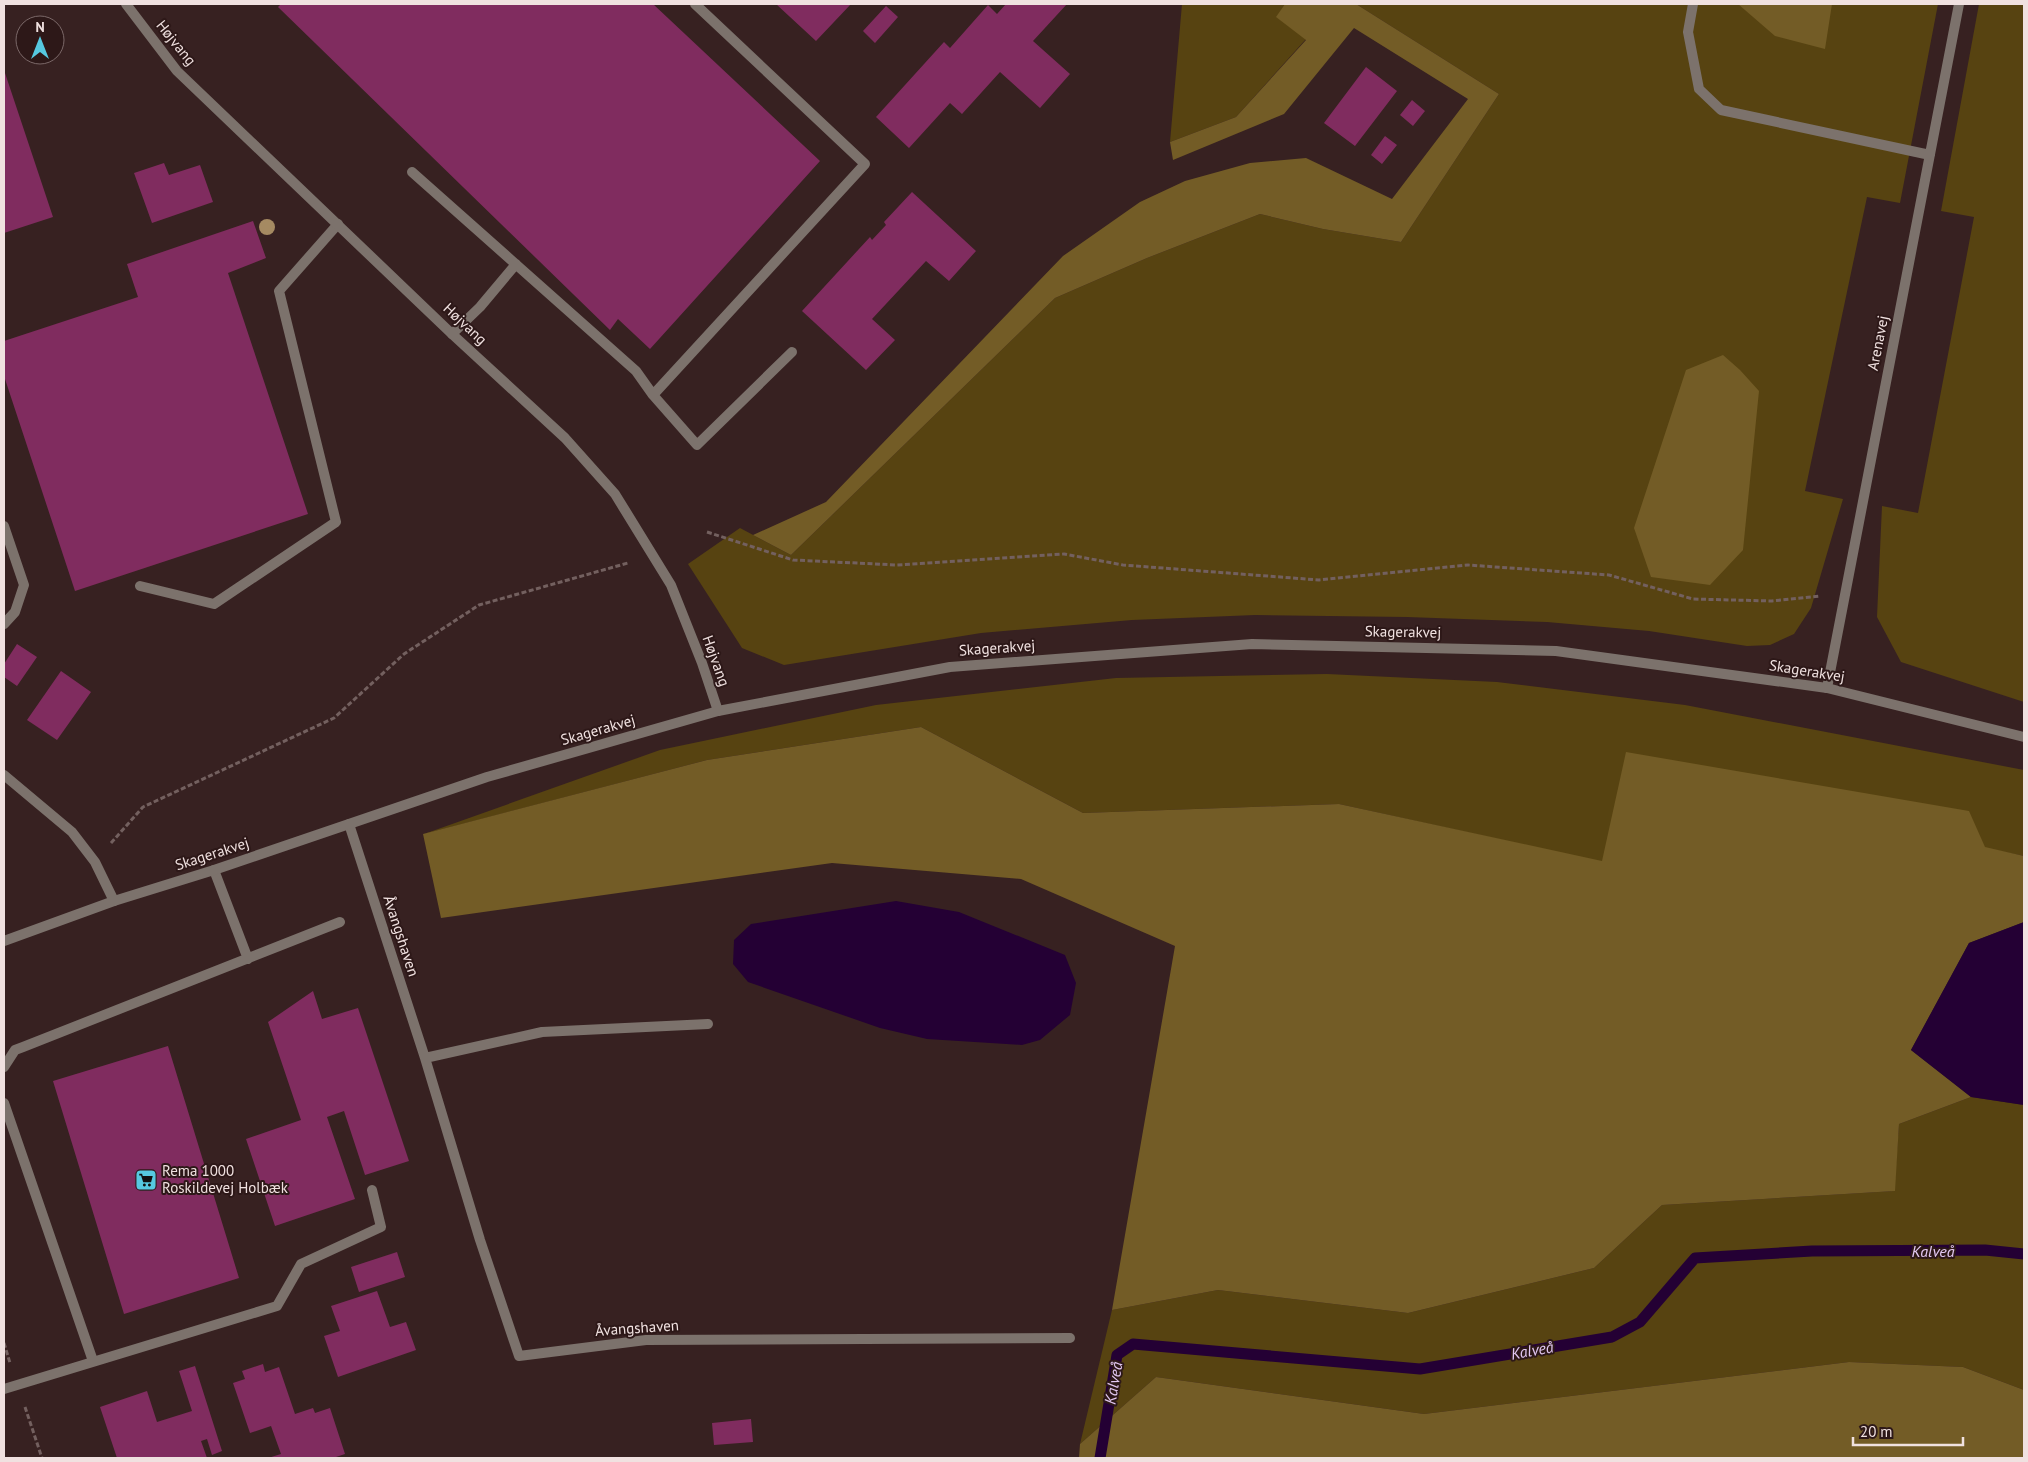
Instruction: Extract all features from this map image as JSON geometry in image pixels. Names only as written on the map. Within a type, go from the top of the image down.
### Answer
[{"type":"street","name":"Højvang","points":[[126,4],[177,71],[452,334],[565,438],[615,494],[671,585],[718,711]]},
{"type":"street","points":[[653,395],[865,164],[695,4]]},
{"type":"street","points":[[1693,4],[1688,32],[1699,89],[1721,110],[1930,155]]},
{"type":"street","name":"Arenavej","points":[[1827,688],[1959,4]]},
{"type":"street","points":[[412,172],[636,371],[653,395],[697,445],[792,352]]},
{"type":"street","points":[[140,586],[214,604],[336,522],[279,290],[338,224]]},
{"type":"street","points":[[452,334],[480,307],[516,264]]},
{"type":"street","points":[[4,526],[24,585],[15,612],[4,624]]},
{"type":"street","name":"Skagerakvej","points":[[4,941],[114,901],[214,870],[487,777],[718,711],[950,667],[1252,644],[1556,651],[1827,688],[2024,737]]},
{"type":"street","points":[[4,775],[72,832],[95,862],[114,901]]},
{"type":"street","name":"Åvangshaven","points":[[349,824],[425,1058],[480,1240],[519,1356],[646,1340],[1070,1338]]},
{"type":"street","points":[[214,870],[248,959]]},
{"type":"street","points":[[4,1067],[15,1050],[340,922]]},
{"type":"street","points":[[425,1058],[542,1032],[708,1024]]},
{"type":"street","points":[[4,1103],[93,1361]]},
{"type":"street","points":[[4,1389],[276,1306],[301,1264],[381,1227],[372,1190]]},
{"type":"path","points":[[707,532],[793,560],[897,565],[1064,554],[1123,565],[1319,580],[1468,565],[1609,575],[1692,600],[1772,601],[1846,594]]},
{"type":"path","points":[[95,862],[143,807],[334,718],[404,654],[479,605],[653,556]]},
{"type":"shaded area","points":[[1182,4],[1285,4],[1277,17],[1306,39],[1236,117],[1170,142]]},
{"type":"shaded area","points":[[1285,4],[1356,4],[1499,94],[1401,242],[1323,229],[1260,214],[1147,258],[1055,298],[791,555],[753,535],[826,502],[1063,256],[1140,202],[1185,181],[1250,163],[1306,158],[1392,199],[1468,99],[1354,28],[1284,114],[1173,160],[1170,142],[1236,117],[1306,40],[1276,17]]},
{"type":"shaded area","points":[[1356,4],[1938,4],[1900,203],[1867,197],[1805,491],[1843,499],[1811,608],[1794,634],[1770,645],[1747,646],[1649,631],[1547,622],[1407,617],[1255,615],[1132,620],[981,633],[784,665],[742,648],[688,564],[740,528],[791,555],[1055,298],[1147,258],[1260,214],[1323,229],[1401,242],[1499,94]]},
{"type":"shaded area","points":[[1738,4],[1832,4],[1825,49],[1775,36]]},
{"type":"shaded area","points":[[1979,4],[2024,4],[2024,702],[1901,662],[1877,617],[1882,506],[1918,513],[1974,217],[1941,211]]},
{"type":"shaded area","points":[[1723,355],[1759,391],[1743,550],[1710,585],[1651,577],[1634,528],[1686,370]]},
{"type":"shaded area","points":[[1327,674],[1497,682],[1685,705],[2024,770],[2024,856],[1985,848],[1602,862],[1339,804],[1083,813],[921,727],[707,760],[424,834],[660,750],[876,705],[1116,678]]},
{"type":"shaded area","points":[[921,727],[1083,813],[1339,804],[1602,861],[1626,752],[1969,811],[1985,847],[2024,856],[2024,922],[1969,943],[1911,1050],[1971,1097],[1899,1124],[1895,1191],[1662,1205],[1594,1268],[1408,1313],[1218,1290],[1112,1310],[1175,946],[1021,879],[832,863],[441,918],[423,834],[707,760]]},
{"type":"shaded area","points":[[896,901],[959,912],[1065,955],[1076,983],[1070,1015],[1040,1040],[1022,1045],[927,1039],[880,1028],[748,982],[733,964],[734,940],[751,924]]},
{"type":"shaded area","points":[[2024,922],[2024,1105],[1971,1097],[1911,1050],[1969,943]]},
{"type":"shaded area","points":[[1971,1097],[2024,1105],[2024,1390],[1963,1367],[1849,1362],[1424,1414],[1156,1377],[1080,1444],[1112,1310],[1218,1290],[1408,1313],[1594,1268],[1662,1205],[1894,1191],[1899,1124]]},
{"type":"shaded area","points":[[1849,1362],[1963,1367],[2024,1390],[2024,1458],[1079,1458],[1080,1444],[1156,1377],[1424,1414]]},
{"type":"building","points":[[281,4],[653,4],[820,161],[650,349],[618,319],[610,330],[278,7]]},
{"type":"building","points":[[776,4],[851,4],[816,41]]},
{"type":"building","points":[[1006,4],[1067,4],[1033,41],[1070,74],[1040,108],[1000,72],[962,114],[950,103],[909,148],[876,117],[944,42],[950,48],[988,5],[997,14]]},
{"type":"building","points":[[886,6],[898,17],[875,43],[863,31]]},
{"type":"building","points":[[1366,67],[1397,91],[1355,146],[1324,123]]},
{"type":"building","points":[[4,70],[53,217],[4,233]]},
{"type":"building","points":[[1412,100],[1425,111],[1413,126],[1400,115]]},
{"type":"building","points":[[1385,136],[1397,145],[1382,164],[1371,155]]},
{"type":"building","points":[[164,163],[169,175],[200,165],[213,202],[152,223],[134,173]]},
{"type":"building","points":[[912,192],[976,251],[949,281],[926,261],[872,319],[895,340],[866,370],[802,311],[870,237],[872,240],[886,225],[884,222]]},
{"type":"building","points":[[253,221],[266,258],[228,273],[308,514],[75,591],[4,376],[4,341],[138,297],[127,264]]},
{"type":"building","points":[[17,644],[37,657],[17,686],[4,677],[4,664]]},
{"type":"building","points":[[61,671],[91,692],[57,740],[27,720]]},
{"type":"building","points":[[313,991],[322,1019],[358,1008],[409,1161],[365,1175],[344,1111],[327,1117],[355,1199],[275,1226],[246,1139],[301,1120],[268,1022]]},
{"type":"building","name":"Rema 1000 Roskildevej Holbæk","points":[[168,1046],[239,1278],[124,1314],[53,1081]]},
{"type":"building","points":[[397,1252],[405,1277],[359,1292],[351,1267]]},
{"type":"building","points":[[377,1291],[390,1327],[406,1322],[416,1350],[338,1377],[324,1336],[340,1331],[331,1306]]},
{"type":"building","points":[[263,1364],[265,1372],[279,1367],[295,1414],[313,1408],[315,1413],[330,1408],[345,1454],[333,1458],[268,1458],[281,1454],[271,1426],[250,1433],[233,1383],[245,1379],[242,1371]]},
{"type":"building","points":[[195,1366],[222,1451],[212,1455],[207,1439],[201,1441],[207,1458],[117,1458],[100,1407],[147,1391],[157,1422],[192,1411],[179,1371]]},
{"type":"building","points":[[751,1419],[753,1442],[714,1445],[712,1423]]},
{"type":"waterway","name":"Kalveå","points":[[1100,1458],[1117,1355],[1133,1344],[1420,1369],[1612,1337],[1640,1322],[1695,1258],[1812,1251],[1985,1250],[2024,1254]]},
{"type":"place","name":"Rema 1000 Roskildevej Holbæk","points":[[146,1180]]}]
